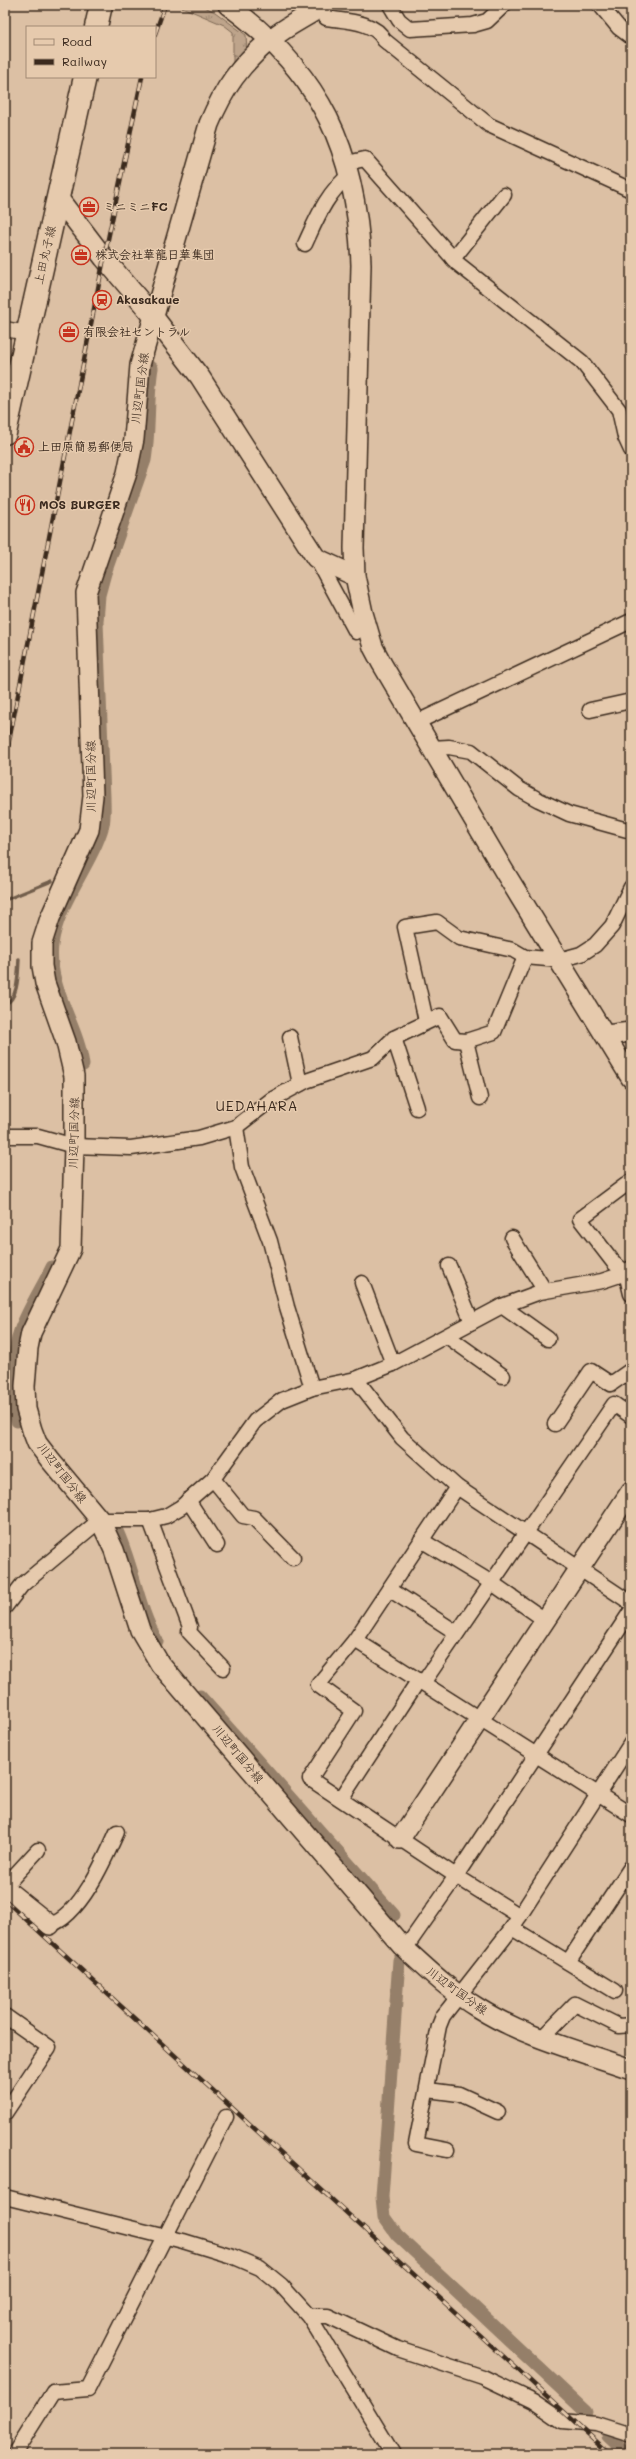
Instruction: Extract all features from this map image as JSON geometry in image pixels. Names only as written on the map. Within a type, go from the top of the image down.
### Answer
[{"type":"main road","points":[[96,26],[101,5]]},
{"type":"main road","name":"上田丸子線","points":[[5,433],[59,199],[85,78]]},
{"type":"street","points":[[228,5],[270,39],[297,68],[318,97],[348,169],[358,213],[362,265],[354,519],[355,576],[362,613],[373,647],[416,723],[631,1078]]},
{"type":"street","points":[[390,5],[399,20],[410,29],[473,25],[487,21],[504,5]]},
{"type":"street","points":[[600,5],[619,28],[631,37]]},
{"type":"street","points":[[325,11],[371,26],[380,33],[384,40],[489,125],[631,190]]},
{"type":"street","name":"川辺町国分線","points":[[325,11],[270,39],[247,62],[221,94],[206,134],[140,365],[132,455],[86,593],[93,796],[91,821],[50,918],[42,943],[42,966],[45,983],[66,1042],[74,1076],[74,1146],[70,1249],[31,1334],[28,1348],[25,1386],[26,1409],[37,1443],[100,1520],[114,1550],[140,1630],[160,1664],[405,1949],[459,1995],[479,2009],[542,2038],[631,2069]]},
{"type":"street","points":[[380,33],[399,20]]},
{"type":"street","points":[[305,244],[321,209],[337,184],[348,169],[364,159],[453,259],[582,362],[620,410],[625,437],[631,450]]},
{"type":"street","points":[[453,259],[504,195]]},
{"type":"street","points":[[59,199],[104,258],[153,316],[200,377],[316,558],[356,632]]},
{"type":"street","points":[[5,328],[27,333]]},
{"type":"street","points":[[316,558],[355,576]]},
{"type":"street","points":[[416,723],[631,620]]},
{"type":"street","points":[[590,710],[631,701]]},
{"type":"street","points":[[431,748],[449,747],[471,751],[519,789],[539,800],[569,814],[631,831]]},
{"type":"street","points":[[426,1021],[405,927],[437,922],[459,938],[513,950],[525,957],[559,960],[581,954],[595,945],[612,926],[631,887]]},
{"type":"street","points":[[5,1136],[38,1136],[74,1146],[131,1148],[199,1138],[236,1126],[271,1100],[300,1084],[373,1058],[394,1038],[426,1021],[440,1016],[455,1040],[466,1042],[494,1032],[525,957]]},
{"type":"street","points":[[606,1035],[631,1032]]},
{"type":"street","points":[[290,1037],[300,1084]]},
{"type":"street","points":[[394,1038],[416,1108]]},
{"type":"street","points":[[466,1042],[480,1098]]},
{"type":"street","points":[[236,1126],[242,1167],[270,1241],[287,1307],[312,1388]]},
{"type":"street","points":[[629,1270],[614,1262],[580,1219],[631,1181]]},
{"type":"street","points":[[512,1238],[545,1291]]},
{"type":"street","points":[[449,1266],[472,1322]]},
{"type":"street","points":[[5,1607],[22,1585],[100,1520],[150,1520],[166,1516],[181,1507],[213,1479],[255,1420],[282,1400],[312,1388],[356,1379],[393,1364],[502,1306],[545,1291],[602,1281],[629,1270]]},
{"type":"street","points":[[629,1270],[631,1294]]},
{"type":"street","points":[[362,1283],[393,1364]]},
{"type":"street","points":[[502,1306],[548,1339]]},
{"type":"street","points":[[447,1336],[502,1376]]},
{"type":"street","points":[[555,1424],[591,1371],[611,1384],[631,1370]]},
{"type":"street","points":[[356,1379],[402,1438],[457,1487],[631,1603]]},
{"type":"street","points":[[341,1799],[420,1682],[492,1583],[614,1404],[631,1416]]},
{"type":"street","points":[[213,1479],[243,1516],[254,1518],[293,1558]]},
{"type":"street","points":[[457,1487],[355,1640],[318,1686],[354,1711],[310,1779],[456,1876],[568,1962],[614,1991]]},
{"type":"street","points":[[400,1839],[631,1491]]},
{"type":"street","points":[[188,1500],[217,1545]]},
{"type":"street","points":[[150,1520],[190,1627],[189,1632],[223,1668]]},
{"type":"street","points":[[421,1540],[492,1583],[545,1620]]},
{"type":"street","points":[[389,1589],[457,1633]]},
{"type":"street","points":[[405,1949],[456,1876],[631,1611]]},
{"type":"street","points":[[355,1640],[598,1796],[631,1815]]},
{"type":"street","points":[[447,2150],[416,2144],[428,2090],[438,2026],[443,2016],[516,1922],[631,1743]]},
{"type":"street","points":[[5,1889],[50,1925],[58,1923],[88,1891],[117,1832]]},
{"type":"street","points":[[5,1886],[38,1850]]},
{"type":"street","points":[[568,1962],[631,1866]]},
{"type":"street","points":[[542,2038],[575,2004],[619,2026],[631,2025]]},
{"type":"street","points":[[5,2016],[49,2047],[5,2113]]},
{"type":"street","points":[[428,2090],[459,2094],[498,2112]]},
{"type":"street","points":[[14,2454],[54,2392],[88,2389],[226,2117]]},
{"type":"street","points":[[5,2197],[164,2237],[232,2256],[260,2268],[281,2285],[308,2316],[393,2454]]},
{"type":"street","points":[[308,2316],[328,2316],[398,2349],[483,2376],[533,2401],[562,2422],[596,2424],[631,2435]]},
{"type":"green space","points":[[177,5],[201,5],[215,12],[246,35],[247,50],[233,69],[233,32],[224,25]]},
{"type":"waterway","points":[[83,1065],[80,1050],[54,977],[52,945],[55,929],[67,899],[91,855],[104,822],[97,622],[99,595],[105,573],[145,460],[148,437],[152,368]]},
{"type":"waterway","points":[[5,900],[52,881]]},
{"type":"waterway","points":[[5,1004],[10,1001],[15,991],[18,977],[19,959]]},
{"type":"waterway","points":[[17,1421],[14,1401],[14,1375],[18,1339],[27,1315],[52,1267]]},
{"type":"waterway","points":[[115,1527],[126,1555],[150,1628],[157,1641]]},
{"type":"waterway","points":[[200,1696],[394,1915]]},
{"type":"waterway","points":[[399,1960],[382,2197],[384,2217],[397,2235],[586,2412]]},
{"type":"waterway","points":[[608,2436],[627,2454]]},
{"type":"railway","points":[[156,31],[165,5]]},
{"type":"railway","points":[[5,761],[104,258],[142,78]]},
{"type":"railway","points":[[5,1900],[610,2454]]},
{"type":"place","name":"ミニミニFC","points":[[89,207]]},
{"type":"place","name":"株式会社華龍日華集団","points":[[81,255]]},
{"type":"place","name":"Akasakaue","points":[[102,300]]},
{"type":"place","name":"有限会社セントラル","points":[[69,332]]},
{"type":"place","name":"上田原簡易郵便局","points":[[24,447]]},
{"type":"place","name":"MOS BURGER","points":[[25,505]]},
{"type":"district","name":"UEDAHARA","points":[[257,1106]]}]
